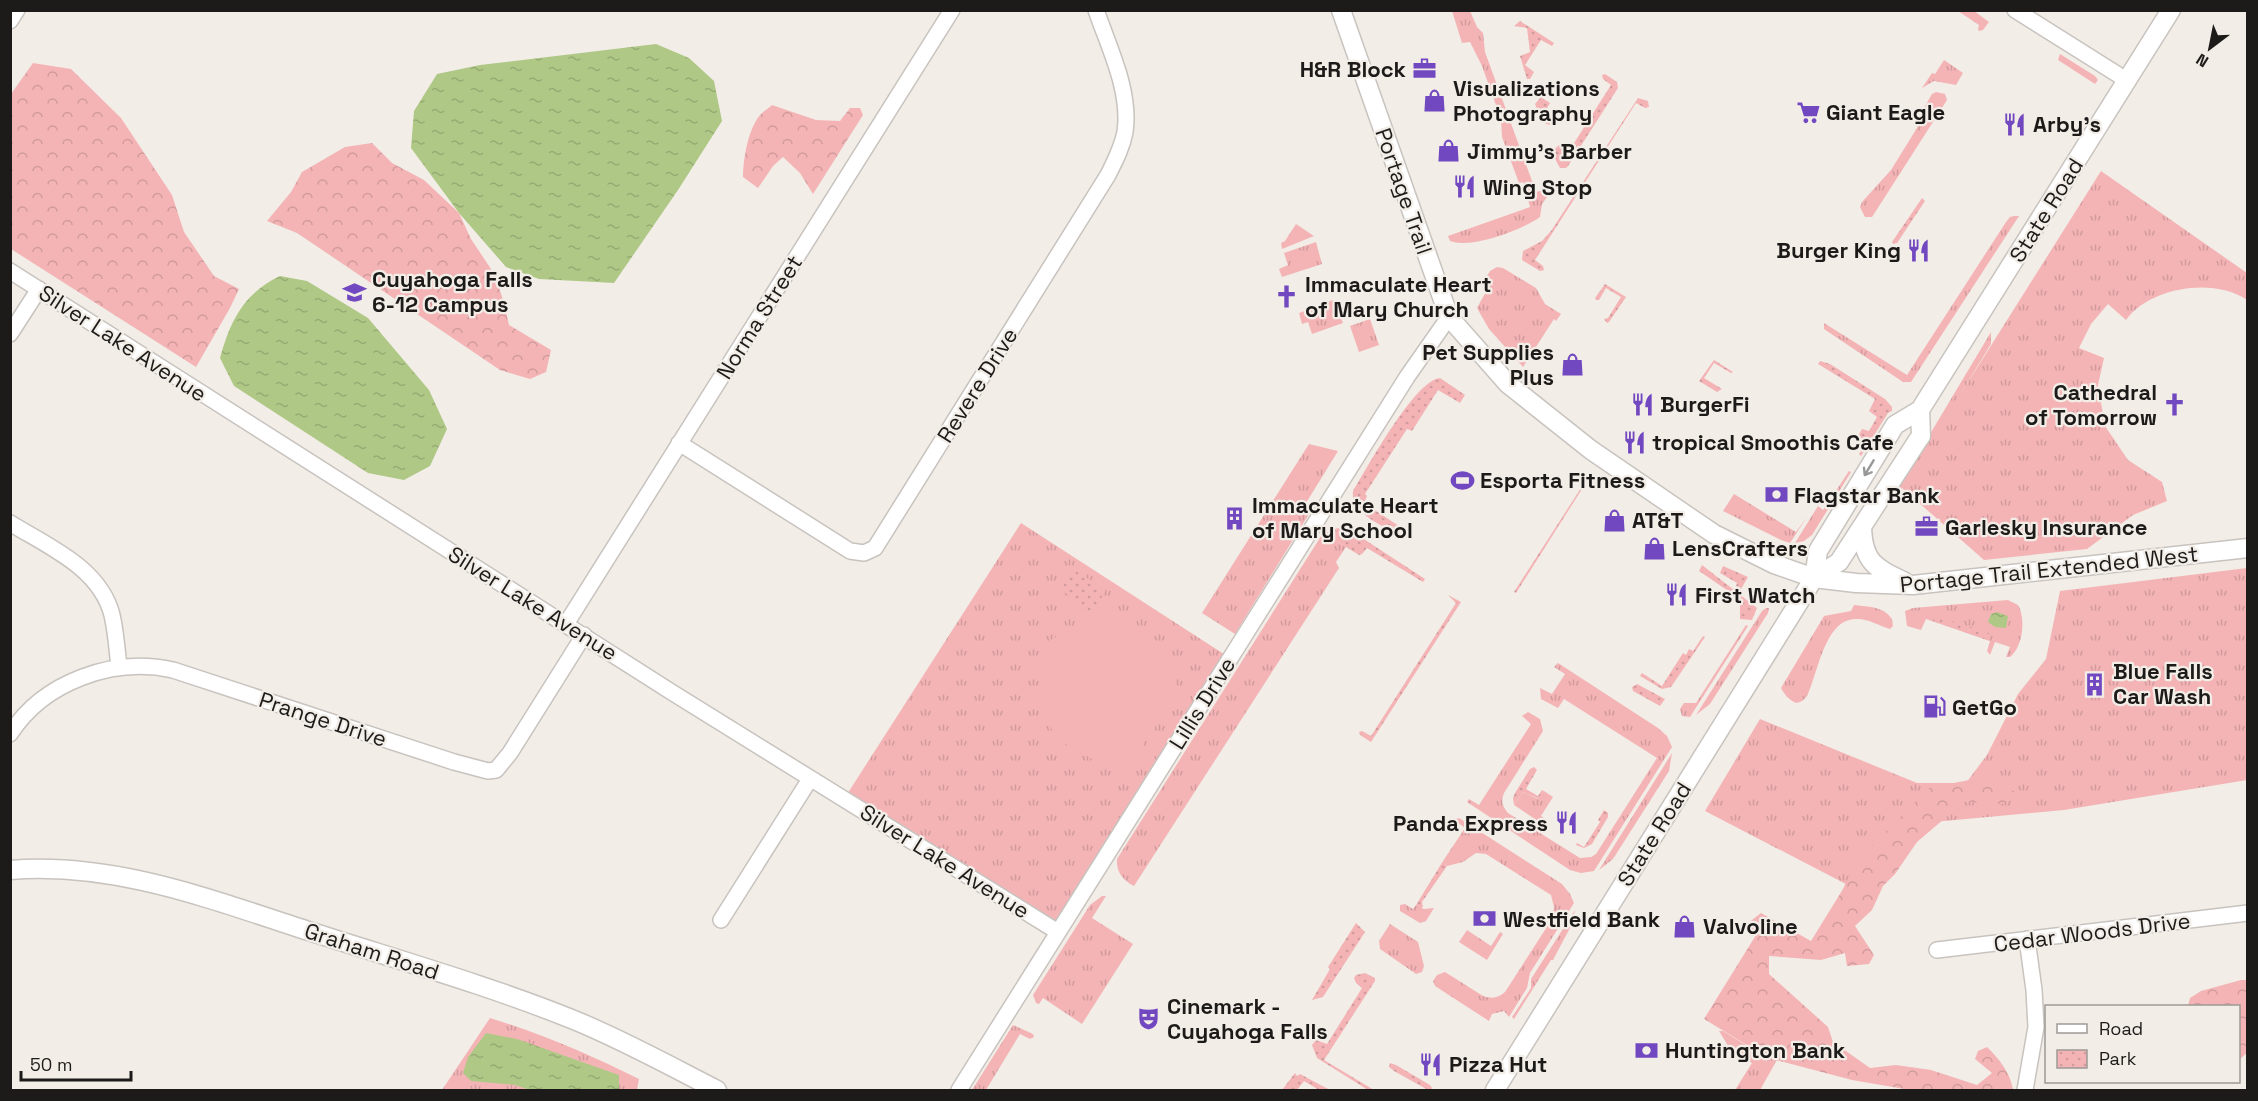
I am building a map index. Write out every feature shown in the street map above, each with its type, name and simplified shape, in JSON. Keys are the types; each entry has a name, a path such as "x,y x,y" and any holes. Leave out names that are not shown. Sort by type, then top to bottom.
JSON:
{"main road":[{"name":"Portage Trail","path":"1341,10 1449,317 1508,384 1591,450 1714,534 1774,564 1814,578"},
{"name":"State Road","path":"1495,1090 1814,578 1818,551 1895,425 1920,410 2171,10"},
{"name":"State Road","path":"1814,578 1839,562 1920,436 1920,410"},
{"path":"1862,526 1865,554 1881,570 1912,585"},
{"name":"Portage Trail Extended West","path":"1814,578 1856,583 1912,585 2247,548"},
{"name":"Graham Road","path":"10,870 33,868 98,873 146,881 192,894 440,973 572,1019 646,1053 717,1090"}],"street":[{"path":"10,21 17,10"},
{"name":"Norma Street","path":"566,624 952,10"},
{"name":"Revere Drive","path":"679,443 850,551 864,553 874,548 1105,181 1119,155 1125,132 1126,106 1096,10"},
{"path":"2015,10 2128,81"},
{"name":"Silver Lake Avenue","path":"10,272 810,778 1058,932"},
{"path":"10,334 39,289"},
{"name":"Lillis Drive","path":"959,1090 1407,377 1449,317"},
{"path":"10,523 78,565 102,591 112,617 119,667"},
{"name":"Prange Drive","path":"10,734 37,703 68,682 119,667 147,665 173,670 454,762 488,771 496,770 502,766 584,635"},
{"path":"721,920 810,778"},
{"name":"Cedar Woods Drive","path":"1936,950 2247,913"},
{"path":"2025,1090 2036,1027 2027,939"}],"green space":[{"path":"1452,11 1470,11 1477,27 1483,33 1485,52 1536,192 1547,189 1550,193 1542,204 1540,217 1532,222 1496,237 1459,243 1450,241 1448,236 1530,207 1523,182 1519,183 1502,137 1501,119 1482,66 1470,42 1462,43"},
{"path":"1958,11 1974,11 1989,22 1983,30 1979,31 1979,25"},
{"path":"1520,21 1554,43 1552,46 1541,40 1525,65 1534,72 1530,79 1527,79 1520,56 1530,52 1527,28 1514,26"},
{"path":"2060,54 2095,76 2098,80 2095,84 2058,60"},
{"path":"1944,60 1963,73 1956,85 1934,81 1922,88 1932,73 1935,74"},
{"path":"33,63 71,69 121,118 172,195 184,232 214,276 239,289 196,367 11,249 11,94"},
{"path":"1605,74 1617,82 1618,88 1568,166 1560,168 1553,155 1555,149 1559,145 1569,151 1611,85 1603,79 1602,75"},
{"path":"1936,92 1945,94 1947,100 1872,217 1865,217 1860,207 1862,202 1891,170 1917,128 1921,113 1932,94"},
{"path":"1541,97 1550,103 1544,113 1553,120 1549,125 1542,122 1535,104"},
{"path":"1638,98 1648,101 1649,107 1645,108 1636,103 1535,260 1543,266 1544,270 1540,271 1522,260 1523,251 1542,241 1551,231"},
{"path":"772,105 816,120 840,121 850,108 860,108 863,115 813,194 800,173 783,157 773,166 758,188 743,177 745,153 753,127 761,114"},
{"path":"372,143 392,163 424,180 459,213 471,239 495,275 509,325 551,350 546,372 530,379 500,370 297,233 267,221 291,192 302,172 345,147"},
{"path":"2101,171 2247,273 2247,300 2218,289 2183,289 2150,300 2126,320 2108,304 2091,324 2079,348 2104,358 2098,385 2105,426 2128,460 2162,482 2167,501 2133,515 2087,549 1984,560 1902,488 1893,502 1890,501 1991,332 1991,344 1958,398"},
{"path":"1922,198 1925,201 1897,243 1893,244 1892,242"},
{"path":"2014,216 2019,216 1911,382 1903,382 1824,329 1824,323 1907,375 2006,222"},
{"path":"1296,224 1314,236 1282,249 1281,243 1285,241"},
{"path":"1316,242 1322,264 1282,277 1279,269 1288,265 1284,253"},
{"path":"1497,267 1503,268 1536,288 1545,304 1561,314 1556,321 1554,319 1523,367 1489,329 1477,308 1488,288 1482,284 1490,271"},
{"path":"1605,284 1626,297 1607,323 1604,319 1608,318 1621,297 1606,288 1599,300 1596,300 1595,298"},
{"path":"1333,300 1343,323 1312,334 1308,322 1302,324 1299,313"},
{"path":"1370,319 1379,345 1359,352 1350,326"},
{"path":"1714,360 1733,372 1714,363 1704,378 1722,389 1717,392 1699,381"},
{"path":"1820,361 1830,364 1885,399 1892,407 1892,411 1888,413 1861,456 1859,454 1866,444 1857,438 1862,429 1869,431 1877,417 1869,411 1875,399 1818,364"},
{"path":"1440,378 1465,395 1460,403 1438,390 1412,431 1407,429 1365,494 1367,496 1364,503 1402,528 1398,535 1368,518 1353,499 1353,491 1405,409 1430,382"},
{"path":"1309,444 1338,451 1306,503 1312,509 1235,634 1202,613"},
{"path":"1849,471 1851,472 1812,535 1804,541 1795,543 1818,506 1823,510"},
{"path":"1581,488 1516,593 1514,592"},
{"path":"1734,494 1796,532 1807,517 1790,543 1723,511"},
{"path":"1021,523 1230,658 1058,932 844,799"},
{"path":"1338,528 1350,530 1425,579 1423,582 1367,548 1359,555 1323,533"},
{"path":"1323,533 1346,547 1336,562 1339,568 1134,886 1121,875 1117,859"},
{"path":"1702,565 1757,608 1752,620 1740,619 1740,605 1737,597 1699,571"},
{"path":"1723,566 1748,577 1741,589 1736,586 1737,583 1720,573"},
{"path":"1071,568 1106,590 1092,613 1074,604 1075,599 1059,589"},
{"path":"2247,568 2247,780 2064,810 1933,822 1865,894 1705,811 1760,719 1917,783 1966,783 1987,755 2018,694 2046,659 2060,591"},
{"path":"1448,595 1461,602 1371,742 1359,732 1362,731 1371,736 1456,603"},
{"path":"2008,600 2018,605 2022,617 2020,640 2010,657 2006,657 2010,647 1995,642 1990,655 1987,651 1990,641 1926,619 1921,630 1907,626 1905,611 1913,608"},
{"path":"1854,605 1875,608 1884,612 1892,619 1893,626 1890,629 1858,619 1847,621 1838,627 1824,648 1807,696 1801,702 1796,703 1787,697 1781,688 1824,616 1851,611"},
{"path":"1769,608 1768,613 1710,704 1696,715 1762,611"},
{"path":"1099,612 1118,622 1174,662 1178,695 1121,775 1058,740 1037,704 1042,645"},
{"path":"1942,618 1989,633 1990,641 1936,622"},
{"path":"1746,625 1748,626 1690,717 1682,716 1680,709 1684,703 1696,703"},
{"path":"1703,636 1705,637 1671,687 1662,689 1640,676 1642,673 1662,686 1683,653 1686,655 1689,649 1693,651"},
{"path":"1558,663 1658,728 1667,736 1672,747 1594,871 1581,873 1570,870 1467,802 1469,799 1479,805 1531,724 1522,716 1528,712 1540,719 1543,731 1504,793 1503,806 1508,813 1580,858 1596,854 1657,758 1564,699 1558,708 1541,699 1540,688 1552,694 1565,674 1554,667"},
{"path":"1637,684 1665,699 1660,706 1633,691 1632,687"},
{"path":"1672,753 1669,771 1613,859 1599,870"},
{"path":"1534,767 1537,770 1526,789 1538,796 1542,790 1544,791 1539,799 1523,792 1514,805 1515,793 1530,769"},
{"path":"1979,778 2025,795 2001,804 1964,802 1917,842 1895,874 1883,886 1872,910 1855,926 1874,955 1869,964 1847,966 1845,953 1821,960 1769,956 1769,974 1828,1027 1833,1042 1870,1068 1896,1065 1931,1070 1977,1085 1992,1073 1975,1059 1978,1051 1987,1047 2004,1067 2013,1090 1910,1090 1852,1080 1768,1058 1704,1019 1756,935 1743,927 1761,913 1811,941 1843,889 1856,862 1929,788"},
{"path":"1544,791 1553,797 1541,816 1544,818 1541,823 1514,805 1523,792 1538,799"},
{"path":"1604,810 1608,813 1608,817 1592,844 1584,848 1576,845 1577,843 1584,847 1600,822 1598,820"},
{"path":"1459,818 1562,884 1574,903 1530,973 1527,988 1509,1017 1504,1011 1492,1014 1489,1021 1435,986 1433,981 1437,975 1445,972 1483,996 1492,998 1500,996 1505,992 1552,919 1554,907 1551,895 1486,854 1476,853 1463,862 1447,866 1443,861 1465,828 1457,822 1456,819"},
{"path":"1443,861 1447,866 1422,902 1423,907 1420,908 1416,905"},
{"path":"1102,896 1106,896 1092,918 1133,944 1082,1024 1043,998 1039,1004 1036,1003 1033,995 1090,905"},
{"path":"1405,904 1413,909 1416,905 1424,909 1434,908 1426,921 1420,923 1400,911 1400,905"},
{"path":"1575,910 1571,926 1553,960 1514,1019 1512,1017 1531,988 1531,979"},
{"path":"1356,923 1365,932 1323,997 1312,1000 1330,969 1328,967"},
{"path":"1390,924 1418,942 1424,966 1422,972 1416,974 1380,949 1379,941"},
{"path":"1467,930 1491,946 1500,932 1503,934 1487,960 1459,942"},
{"path":"1365,973 1375,978 1375,981 1324,1060 1374,1090 1368,1090 1317,1058 1312,1045 1316,1040 1327,1044 1362,988 1354,978 1356,975"},
{"path":"2247,980 2248,1052 2240,1059 2240,1005 2188,1005 2190,998 2201,991"},
{"path":"490,1018 547,1038 621,1070 639,1079 637,1090 442,1090"},
{"path":"1013,1025 1033,1034 1034,1037 1030,1039 1020,1034 986,1090 972,1090"},
{"path":"1719,1031 1723,1031 1767,1058 1777,1060 1760,1090 1735,1090 1752,1063 1730,1049"},
{"path":"1390,1063 1430,1085 1431,1090 1394,1071 1389,1067"},
{"path":"1295,1073 1297,1076 1300,1074 1330,1090 1319,1090 1304,1081 1297,1090 1282,1090"}],"water":[{"path":"656,44 689,58 714,81 722,121 678,190 614,283 539,279 506,267 459,213 411,148 414,111 437,74 480,65"},
{"path":"280,276 307,281 368,318 429,390 447,429 430,466 404,480 368,473 234,386 220,358 234,320 257,291"},
{"path":"1997,612 2008,616 2006,628 1995,627 1988,622 1991,614"},
{"path":"486,1033 517,1039 619,1075 619,1090 530,1090 515,1085 471,1081 463,1073 468,1057"}],"place":[{"name":"H&R Block","path":"1424,69"},
{"name":"Visualizations Photography","path":"1435,101"},
{"name":"Giant Eagle","path":"1808,112"},
{"name":"Arby's","path":"2015,124"},
{"name":"Jimmy's Barber","path":"1449,151"},
{"name":"Wing Stop","path":"1465,187"},
{"name":"Burger King","path":"1919,250"},
{"name":"Cuyahoga Falls 6-12 Campus","path":"354,292"},
{"name":"Immaculate Heart of Mary Church","path":"1287,297"},
{"name":"Pet Supplies Plus","path":"1572,365"},
{"name":"BurgerFi","path":"1642,404"},
{"name":"Cathedral of Tomorrow","path":"2175,405"},
{"name":"tropical Smoothis Cafe","path":"1634,442"},
{"name":"Esporta Fitness","path":"1462,480"},
{"name":"Flagstar Bank","path":"1776,495"},
{"name":"Immaculate Heart of Mary School","path":"1234,518"},
{"name":"AT&T","path":"1614,520"},
{"name":"Garlesky Insurance","path":"1927,527"},
{"name":"LensCrafters","path":"1654,548"},
{"name":"First Watch","path":"1677,595"},
{"name":"Blue Falls Car Wash","path":"2095,684"},
{"name":"GetGo","path":"1934,707"},
{"name":"Panda Express","path":"1566,823"},
{"name":"Westfield Bank","path":"1485,919"},
{"name":"Valvoline","path":"1685,926"},
{"name":"Cinemark - Cuyahoga Falls","path":"1149,1019"},
{"name":"Huntington Bank","path":"1647,1050"},
{"name":"Pizza Hut","path":"1431,1064"}]}
